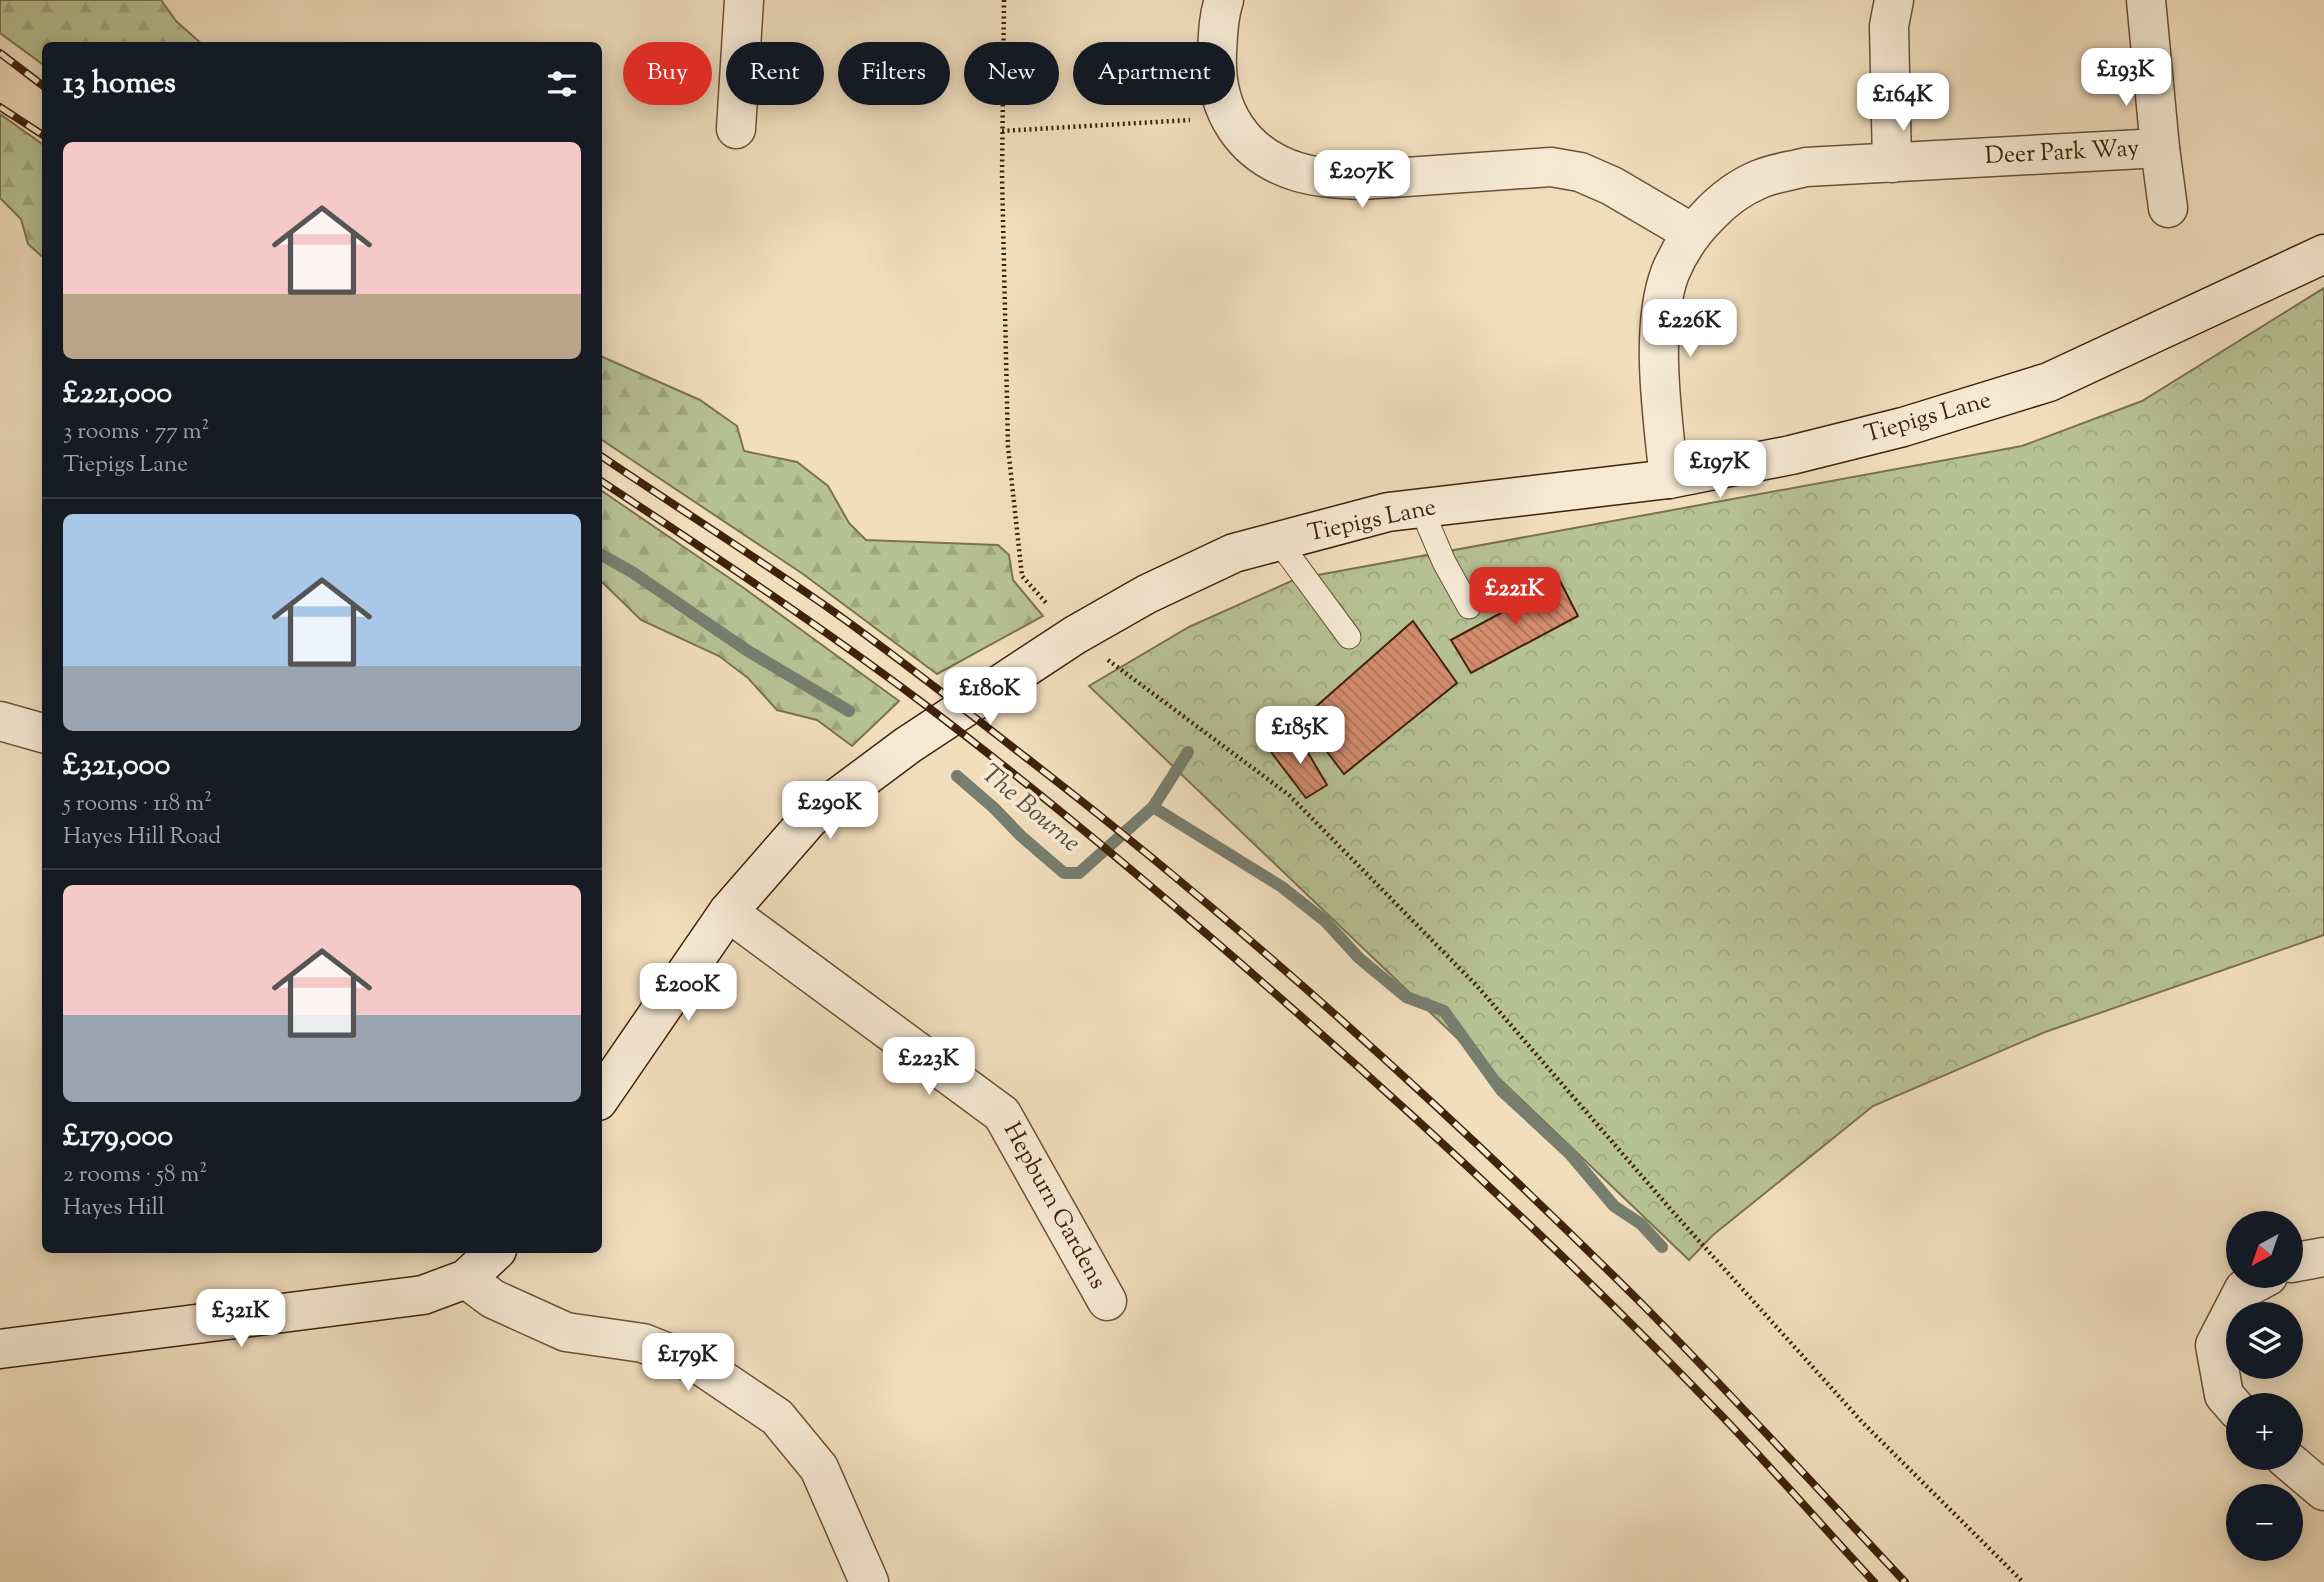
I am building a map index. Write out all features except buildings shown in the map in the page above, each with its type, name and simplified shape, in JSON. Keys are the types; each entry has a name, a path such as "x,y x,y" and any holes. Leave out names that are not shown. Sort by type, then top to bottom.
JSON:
{"street":[{"path":"736,129 744,0"},
{"path":"1224,0 1219,16 1216,75 1222,104 1237,132 1265,156 1296,171 1362,180 1551,167 1580,172 1612,186 1692,233"},
{"path":"1892,163 1889,26 1894,0"},
{"name":"Deer Park Way","path":"2146,0 2168,208"},
{"name":"Deer Park Way","path":"1670,479 1662,411 1662,312 1670,273 1692,233 1725,198 1760,178 1806,167 2160,148"},
{"name":"Tiepigs Lane","path":"602,1095 728,912 810,818 908,745 1075,635 1147,593 1234,553 1388,512 1670,479 1791,456 1903,427 2049,382 2324,254"},
{"path":"0,721 42,733"},
{"name":"Hepburn Gardens","path":"728,912 1002,1114 1107,1301"},
{"path":"0,1349 423,1295 466,1279 494,1253"},
{"path":"2303,1261 2324,1257"},
{"path":"466,1279 493,1300 566,1332 643,1343 702,1367 777,1417 819,1468 869,1582"},
{"path":"2226,1397 2214,1345 2246,1288"},
{"path":"2299,1470 2324,1491"}],"lane":[{"path":"1421,508 1444,562 1469,607"},
{"path":"1279,542 1349,637"}],"path":[{"path":"1004,0 1002,131 1008,447 1022,576 1075,635 1289,796 1477,986 1673,1212 1863,1423 2023,1582"},
{"path":"1002,131 1230,118"}],"green space":[{"path":"0,0 161,0 176,21 200,42 42,42 42,64 0,33"},
{"path":"0,114 42,144 42,256 28,244 21,219 0,198"},
{"path":"2324,288 2324,935 2045,1032 1873,1106 1713,1235 1689,1260 1089,686 1189,627 1296,579 2022,446 2142,401"},
{"path":"602,357 700,400 737,426 744,451 797,462 828,486 849,523 866,540 998,545 1009,555 1013,580 1043,616 937,674 803,574 602,440"},
{"path":"602,491 741,586 899,701 852,746 817,720 777,710 748,678 719,656 641,620 602,582"}],"waterway":[{"name":"The Bourne","path":"602,555 632,572 748,651 849,711"},
{"name":"The Bourne","path":"957,776 1064,873 1079,873 1153,807 1188,752"},
{"path":"1153,807 1282,887 1325,921 1359,958 1406,997 1444,1011 1501,1090 1570,1154 1614,1206 1641,1224 1662,1247"}],"railway":[{"path":"0,53 42,85"},
{"path":"0,107 42,134"},
{"path":"602,457 801,589 879,645 1105,820 1264,952 1494,1160 1642,1304 1905,1582"},
{"path":"602,482 801,615 920,701 1061,811 1197,926 1343,1053 1561,1255 1719,1413 1874,1582"}]}
